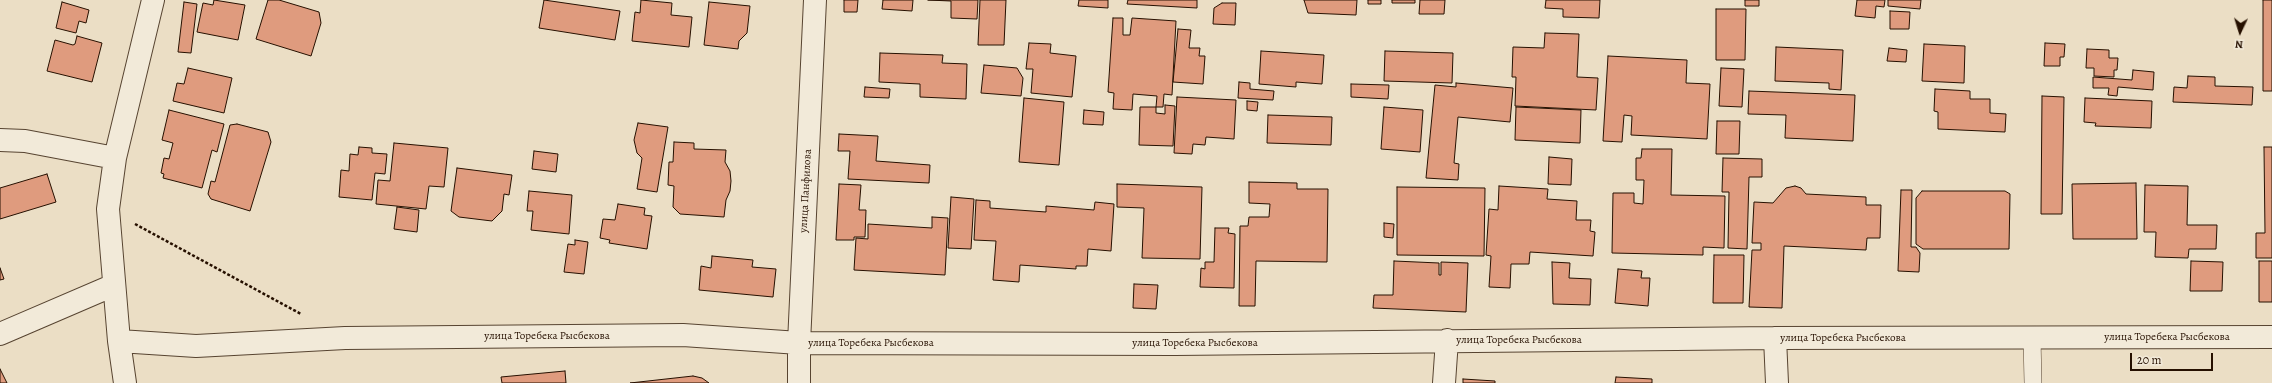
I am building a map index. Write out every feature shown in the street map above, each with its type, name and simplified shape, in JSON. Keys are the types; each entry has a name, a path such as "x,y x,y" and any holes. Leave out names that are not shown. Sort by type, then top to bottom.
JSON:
{"street":[{"path":"125,383 119,341 108,209 115,158 153,0"},
{"name":"улица Панфилова","path":"799,383 798,343 815,0"},
{"path":"1,140 25,141 115,158"},
{"path":"0,334 114,285"},
{"name":"улица Торебека Рысбекова","path":"119,341 196,346 345,338 683,335 798,343 1175,344 1447,340 2272,337"},
{"path":"1775,338 1777,383"},
{"path":"1444,383 1447,340"}],"lane":[{"path":"2032,337 2033,383"}],"path":[{"path":"108,209 304,315"}],"building":[{"path":"214,0 245,5 238,40 197,32 203,3 213,5"},
{"path":"268,0 279,0 319,12 321,23 311,56 256,39"},
{"path":"544,0 620,11 615,40 539,28"},
{"path":"641,0 672,3 671,15 692,17 689,47 632,41 635,12 640,13"},
{"path":"844,0 858,0 857,12 844,12"},
{"path":"883,0 913,0 912,11 882,9"},
{"path":"928,0 978,0 977,19 951,18 951,1"},
{"path":"980,0 1006,0 1004,45 978,45"},
{"path":"1079,0 1108,0 1108,8 1078,6"},
{"path":"1128,0 1197,0 1197,8 1127,4"},
{"path":"1304,0 1357,0 1356,15 1308,13"},
{"path":"1368,0 1381,0 1381,4 1368,4"},
{"path":"1392,0 1415,0 1415,3 1392,3"},
{"path":"1420,0 1445,0 1444,14 1419,14"},
{"path":"1546,0 1600,0 1599,18 1563,17 1563,9 1545,8"},
{"path":"1745,0 1759,0 1759,6 1745,6"},
{"path":"1857,0 1885,0 1884,7 1876,6 1875,18 1855,16"},
{"path":"1888,0 1921,0 1920,9 1888,6"},
{"path":"2263,0 2272,0 2272,91 2263,91"},
{"path":"62,2 89,10 86,23 79,21 76,33 56,28"},
{"path":"184,2 197,4 191,53 178,52"},
{"path":"709,2 750,6 747,33 739,41 738,49 704,45"},
{"path":"1222,3 1236,3 1235,25 1213,24 1214,8"},
{"path":"1716,9 1746,9 1745,60 1716,60"},
{"path":"1890,11 1910,12 1909,29 1890,29"},
{"path":"1113,18 1123,18 1123,35 1130,35 1132,18 1176,21 1172,95 1164,94 1163,107 1156,107 1157,96 1133,94 1132,110 1113,109 1114,93 1108,92"},
{"path":"1178,29 1191,30 1189,48 1200,48 1199,56 1205,56 1203,84 1173,82"},
{"path":"1545,33 1579,34 1577,77 1598,78 1596,110 1515,106 1516,77 1512,77 1513,47 1544,48"},
{"path":"77,36 102,43 92,82 47,71 55,40 73,45 75,44"},
{"path":"1029,43 1051,44 1050,53 1076,56 1072,97 1031,93 1033,69 1026,69"},
{"path":"2045,43 2065,44 2064,57 2060,57 2060,66 2044,66"},
{"path":"1924,44 1965,46 1964,83 1922,81"},
{"path":"1776,47 1843,50 1841,90 1829,89 1829,83 1775,81"},
{"path":"1889,48 1907,50 1906,62 1887,61"},
{"path":"2087,49 2109,50 2109,58 2118,58 2117,70 2114,70 2114,77 2094,76 2094,68 2086,68"},
{"path":"1261,51 1324,55 1322,84 1296,82 1296,87 1259,84"},
{"path":"1385,51 1453,53 1452,83 1384,81"},
{"path":"880,53 943,55 942,63 967,64 966,99 920,97 920,84 879,82"},
{"path":"1608,56 1687,60 1686,83 1710,84 1707,139 1631,135 1632,116 1624,115 1622,142 1603,141"},
{"path":"984,65 1017,68 1023,78 1021,96 981,93"},
{"path":"188,68 232,78 224,113 173,101 177,83 184,84"},
{"path":"1721,68 1744,69 1742,107 1719,106"},
{"path":"2133,70 2154,72 2153,90 2118,87 2117,96 2108,95 2109,88 2093,88 2093,77 2132,80"},
{"path":"2188,76 2215,77 2215,86 2253,87 2252,105 2173,102 2174,87 2187,88"},
{"path":"1239,82 1250,83 1250,89 1274,91 1273,100 1238,98"},
{"path":"1456,83 1513,88 1510,122 1458,117 1454,163 1459,164 1458,180 1426,178 1435,85 1456,87"},
{"path":"1351,84 1389,85 1388,99 1351,97"},
{"path":"865,87 890,89 889,98 864,97"},
{"path":"1935,89 1970,91 1970,99 1990,99 1990,113 2006,114 2005,132 1938,129 1938,112 1934,111"},
{"path":"1749,91 1855,95 1853,141 1785,138 1786,115 1748,114"},
{"path":"2042,96 2064,97 2062,214 2041,214"},
{"path":"1177,97 1236,100 1234,139 1206,137 1205,145 1193,144 1192,154 1174,153"},
{"path":"1024,98 1064,102 1059,165 1019,162"},
{"path":"2085,98 2152,101 2151,128 2095,126 2096,123 2084,122"},
{"path":"1247,101 1258,102 1257,111 1247,110"},
{"path":"1165,105 1175,106 1173,146 1139,145 1140,107 1156,107 1156,113 1165,114"},
{"path":"1384,107 1423,110 1420,152 1381,149"},
{"path":"1516,107 1581,110 1580,143 1515,140"},
{"path":"169,110 224,124 217,152 212,150 202,188 163,178 164,174 161,173 164,158 169,159 173,143 162,140"},
{"path":"1084,110 1104,112 1103,125 1083,124"},
{"path":"1268,115 1332,117 1331,145 1267,143"},
{"path":"1717,121 1740,121 1739,154 1716,154"},
{"path":"638,123 668,127 657,192 637,189 642,158 637,153 634,140"},
{"path":"237,124 268,132 271,142 250,211 211,199 208,194 211,181 215,182 230,125"},
{"path":"839,134 878,136 876,161 930,165 929,183 848,179 850,151 838,151"},
{"path":"674,142 694,143 694,149 726,150 725,162 730,171 731,181 730,191 726,200 724,217 680,214 673,207 674,186 668,185 669,162 673,162"},
{"path":"394,143 448,148 444,187 429,186 426,209 376,204 378,180 390,181"},
{"path":"359,147 372,148 372,153 387,154 385,174 375,173 372,200 339,197 341,170 349,171 350,154 358,155"},
{"path":"2264,147 2272,147 2272,258 2256,258 2256,233 2265,233"},
{"path":"1642,149 1672,149 1671,195 1725,196 1724,248 1703,247 1703,255 1612,253 1613,193 1634,193 1634,203 1643,204 1644,180 1636,180 1636,158 1641,158"},
{"path":"534,151 558,154 556,172 532,169"},
{"path":"1549,157 1572,159 1571,185 1548,184"},
{"path":"1723,158 1762,159 1762,177 1749,177 1747,249 1728,248 1729,192 1722,192"},
{"path":"457,168 512,175 509,195 504,194 502,211 492,221 459,217 451,211"},
{"path":"47,174 56,202 0,219 0,188"},
{"path":"1249,182 1297,183 1297,189 1328,189 1327,262 1256,261 1255,306 1239,306 1240,226 1248,226 1249,217 1269,217 1270,204 1249,203"},
{"path":"2136,183 2137,239 2073,239 2072,184"},
{"path":"839,184 861,185 859,210 866,210 865,237 854,237 854,240 836,240"},
{"path":"1117,184 1202,187 1200,259 1142,258 1144,208 1117,207"},
{"path":"2145,185 2188,186 2187,225 2217,225 2216,249 2189,249 2188,258 2155,257 2156,232 2144,232"},
{"path":"1499,186 1548,189 1547,199 1577,201 1576,220 1591,220 1590,231 1595,232 1593,256 1530,252 1529,264 1511,264 1510,288 1489,287 1491,256 1486,255 1489,209 1498,210"},
{"path":"1795,186 1801,188 1806,194 1866,197 1866,205 1881,205 1880,238 1867,238 1866,250 1784,246 1782,308 1749,307 1752,250 1761,250 1761,243 1752,243 1754,202 1773,203 1786,188"},
{"path":"1397,187 1485,188 1484,256 1397,255"},
{"path":"1901,190 1912,190 1911,247 1916,247 1920,253 1919,272 1898,271"},
{"path":"529,191 572,195 569,234 531,230 533,211 527,211"},
{"path":"1922,191 2005,191 2010,194 2009,249 1923,249 1916,244 1916,198"},
{"path":"951,197 974,199 971,249 948,248"},
{"path":"976,200 990,201 990,208 1046,212 1046,206 1094,210 1095,202 1114,204 1111,251 1088,249 1087,266 1076,266 1076,269 1020,265 1019,282 993,280 996,241 974,240"},
{"path":"618,204 645,208 644,215 652,216 647,249 609,243 610,240 600,238 603,219 615,220"},
{"path":"397,207 419,210 417,232 394,229"},
{"path":"932,217 948,218 945,275 854,270 856,238 868,239 868,224 932,228"},
{"path":"1384,223 1394,224 1393,238 1384,237"},
{"path":"1215,228 1229,228 1228,233 1235,234 1234,288 1200,287 1201,268 1205,269 1205,262 1214,262"},
{"path":"575,240 588,242 584,274 564,272 568,244 575,245"},
{"path":"1714,255 1744,255 1743,303 1713,303"},
{"path":"712,256 753,260 752,267 776,269 773,297 699,290 701,266 711,268"},
{"path":"1394,261 1439,263 1439,275 1441,275 1441,262 1468,263 1466,312 1373,308 1374,295 1393,295"},
{"path":"2191,261 2223,262 2222,291 2190,291"},
{"path":"2259,261 2272,261 2272,302 2259,302"},
{"path":"1552,262 1570,263 1569,278 1591,279 1590,305 1553,304"},
{"path":"0,268 4,279 0,280"},
{"path":"1618,269 1642,271 1641,278 1650,278 1648,306 1615,303"},
{"path":"1134,284 1158,285 1156,309 1133,308"},
{"path":"0,369 7,383 0,383"},
{"path":"565,371 566,383 502,383 501,377"},
{"path":"693,376 702,378 709,383 630,383"},
{"path":"1616,377 1652,379 1652,383 1615,383"},
{"path":"1463,379 1495,381 1495,383 1463,383"}]}
